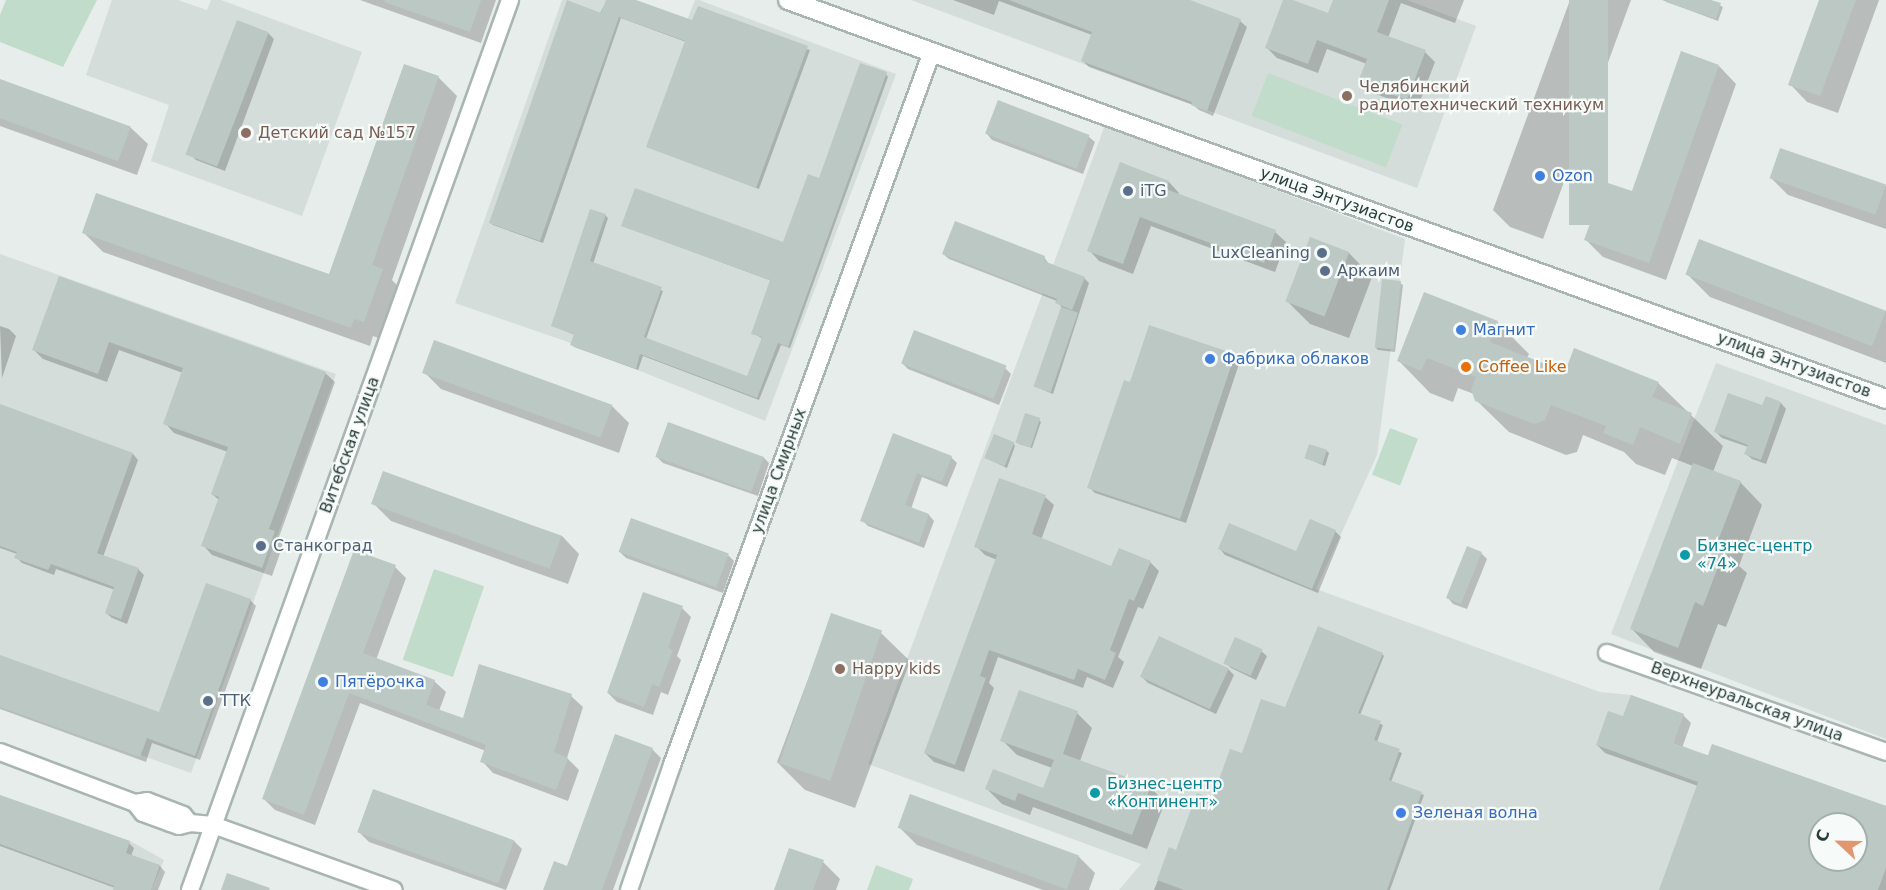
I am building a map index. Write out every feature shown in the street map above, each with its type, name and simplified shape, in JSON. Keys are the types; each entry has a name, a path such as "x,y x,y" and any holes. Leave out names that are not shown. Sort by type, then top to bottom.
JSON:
{"main road":[{"name":"улица Энтузиастов","path":"788,0 931,54 1886,399"}],"street":[{"name":"Витебская улица","path":"190,890 510,0"},
{"name":"улица Смирных","path":"630,890 672,765 931,54"},
{"name":"Верхнеуральская улица","path":"1607,653 1886,752"},
{"path":"0,752 135,803 143,813 179,826 190,823 213,825 394,890"}],"shaded area":[{"name":"Детский сад №157","path":"112,0 178,0 207,10 211,0 221,0 362,52 302,216 151,161 169,105 86,75"},
{"path":"562,0 610,0 684,28 695,0 699,0 896,74 765,421 565,341 455,303"},
{"path":"911,0 1407,0 1476,26 1417,188"},
{"path":"1105,125 1405,239 1377,455 1316,589 1600,692 1631,695 1684,714 1674,743 1708,755 1712,744 1886,806 1886,890 1119,890 1141,864 868,764"},
{"path":"0,254 336,374 191,773 0,705"},
{"path":"1716,363 1886,425 1886,739 1611,634"},
{"path":"0,795 130,841 164,860 151,890 0,890"}],"green space":[{"path":"6,0 97,0 63,67 0,42 0,15"},
{"path":"1268,73 1402,125 1386,168 1252,116"},
{"path":"1390,428 1418,439 1400,485 1372,475"},
{"path":"434,569 484,586 453,677 403,660"},
{"path":"876,865 913,879 909,890 867,890"}],"building":[{"path":"385,0 481,0 470,32 384,2"},
{"path":"567,0 601,13 606,0 636,0 692,20 698,6 808,46 756,188 646,147 685,41 619,17 540,241 489,223"},
{"path":"1009,0 1190,0 1241,19 1207,111 1191,105 1192,102 1081,61 1092,32"},
{"path":"1283,0 1293,0 1328,13 1333,0 1389,0 1377,32 1426,50 1407,100 1358,82 1367,59 1317,40 1308,64 1265,48"},
{"path":"1569,0 1608,0 1608,225 1569,225"},
{"path":"1667,0 1711,0 1721,3 1716,19 1666,2"},
{"path":"1819,0 1856,0 1820,96 1788,85"},
{"path":"237,20 269,32 217,167 185,154"},
{"path":"1681,51 1719,65 1649,263 1584,240 1605,182 1632,191"},
{"path":"860,63 887,72 788,347 778,343 757,398 640,354 636,369 570,345 574,334 551,326 590,209 606,214 590,261 662,287 644,337 747,376 762,337 751,334 770,280 621,226 635,188 783,242 808,174 819,178"},
{"path":"404,64 439,76 372,265 383,269 364,322 354,319 351,328 82,233 96,193 329,274"},
{"path":"0,79 131,127 118,161 0,118"},
{"path":"998,100 1089,135 1077,169 985,134"},
{"path":"1780,148 1886,184 1875,215 1770,178"},
{"path":"1120,162 1169,181 1166,189 1276,230 1264,263 1140,217 1123,264 1087,251"},
{"path":"955,221 1045,256 1044,261 1085,277 1072,310 1055,303 1057,299 942,254"},
{"path":"1310,237 1349,252 1324,316 1285,301"},
{"path":"1699,239 1886,311 1872,346 1685,274"},
{"path":"59,276 326,372 269,529 275,531 262,568 201,546 219,497 211,494 228,447 163,424 183,368 109,342 98,374 32,350"},
{"path":"1382,279 1401,281 1394,350 1375,348"},
{"path":"1424,292 1498,321 1490,342 1565,372 1574,348 1659,382 1652,397 1692,413 1680,444 1640,427 1633,445 1603,433 1606,426 1551,405 1545,420 1534,424 1475,401 1471,389 1476,377 1427,358 1421,371 1397,361"},
{"path":"1061,307 1078,313 1051,392 1034,386"},
{"path":"1149,325 1235,354 1180,519 1087,488 1124,380 1130,382"},
{"path":"914,330 1006,365 994,399 901,364"},
{"path":"434,340 613,405 601,438 422,373"},
{"path":"1728,393 1762,405 1766,396 1781,402 1761,460 1744,454 1748,445 1714,432"},
{"path":"0,404 133,453 97,553 139,568 121,619 105,613 114,587 51,564 48,570 14,558 17,552 0,546"},
{"path":"1025,413 1040,418 1031,447 1015,442"},
{"path":"668,422 764,457 751,492 655,457"},
{"path":"893,433 952,456 942,482 917,473 905,505 929,514 919,543 860,521"},
{"path":"994,434 1014,442 1005,466 984,458"},
{"path":"1309,444 1327,450 1322,464 1304,458"},
{"name":"Бизнес-центр «74»","path":"1693,463 1741,481 1716,546 1725,549 1703,606 1695,602 1678,648 1630,629"},
{"path":"383,471 562,536 550,569 371,504"},
{"path":"999,478 1046,495 1032,534 1111,566 1119,548 1151,561 1134,601 1129,599 1110,650 1116,653 1105,680 1078,669 1074,680 989,650 980,676 986,678 955,765 924,753 997,555 974,547"},
{"path":"631,518 729,554 716,587 619,552"},
{"path":"1310,519 1336,530 1312,589 1218,549 1229,523 1296,551"},
{"path":"1467,546 1482,552 1461,604 1446,598"},
{"path":"354,550 396,565 363,653 435,680 426,705 463,718 479,664 572,694 554,752 568,758 556,790 480,762 486,745 349,693 304,815 262,799"},
{"path":"206,583 251,599 195,756 147,738 140,757 0,707 0,655 159,712"},
{"path":"643,592 683,606 668,648 673,650 659,687 652,684 644,707 607,693"},
{"path":"831,613 882,631 830,781 779,763"},
{"path":"1318,626 1383,653 1358,713 1381,721 1374,740 1400,749 1389,780 1422,792 1387,890 1184,890 1157,880 1169,847 1176,850 1197,793 1212,799 1230,749 1242,753 1261,699 1285,707"},
{"path":"1159,636 1229,669 1210,709 1140,677"},
{"path":"1235,637 1262,649 1251,676 1223,663"},
{"path":"1019,690 1078,711 1063,754 1151,786 1132,835 1018,793 1015,801 985,789 993,769 1043,788 1054,760 1000,741"},
{"path":"1631,695 1684,714 1674,743 1708,756 1712,744 1886,806 1886,868 1878,890 1659,890 1698,782 1596,745 1608,711 1623,716"},
{"path":"615,734 653,748 602,890 543,890 554,861 567,866"},
{"path":"373,789 514,840 498,884 357,832"},
{"path":"910,794 1079,856 1067,889 898,828"},
{"path":"0,795 130,841 126,853 160,865 151,890 113,890 114,886 0,844"},
{"path":"789,848 824,860 813,890 774,890"},
{"path":"227,873 270,888 269,890 221,890"}],"place":[{"name":"Челябинский радиотехнический техникум","path":"1347,96"},
{"name":"Детский сад №157","path":"246,133"},
{"name":"Ozon","path":"1540,176"},
{"name":"iTG","path":"1128,191"},
{"name":"LuxCleaning","path":"1322,253"},
{"name":"Аркаим","path":"1325,271"},
{"name":"Магнит","path":"1461,330"},
{"name":"Фабрика облаков","path":"1210,359"},
{"name":"Coffee Like","path":"1466,367"},
{"name":"Станкоград","path":"261,546"},
{"name":"Бизнес-центр «74»","path":"1685,555"},
{"name":"Happy kids","path":"840,669"},
{"name":"Пятёрочка","path":"323,682"},
{"name":"ТТК","path":"208,701"},
{"name":"Бизнес-центр «Континент»","path":"1095,793"},
{"name":"Зеленая волна","path":"1401,813"}]}
